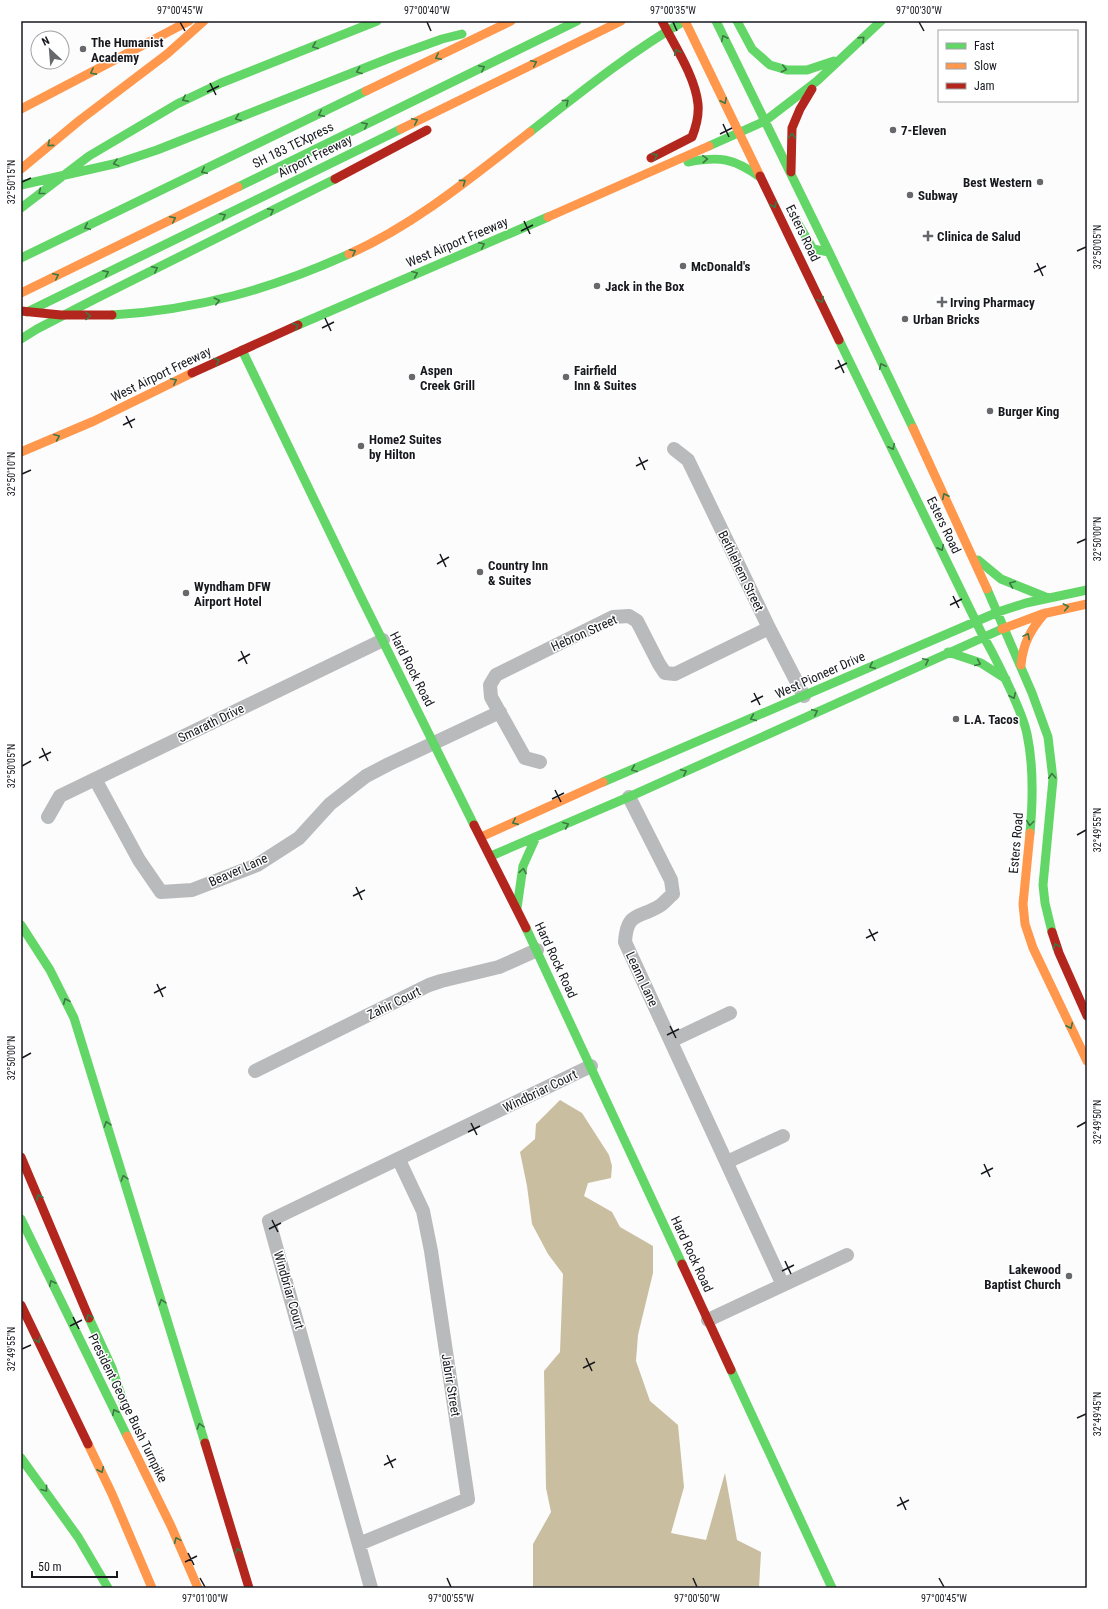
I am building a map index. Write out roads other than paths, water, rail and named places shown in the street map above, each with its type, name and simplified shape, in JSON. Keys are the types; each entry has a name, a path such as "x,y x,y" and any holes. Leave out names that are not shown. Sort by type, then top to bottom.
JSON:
{"main road":[{"path":"21,110 190,21"},
{"path":"21,169 80,120 167,54 204,21"},
{"path":"21,208 63,175 112,141 177,104 221,83 377,21"},
{"path":"21,184 118,163 157,150 442,39 510,21"},
{"path":"21,258 140,202 510,21"},
{"name":"SH 183 TEXpress","path":"21,293 577,21"},
{"name":"Airport Freeway","path":"21,315 621,21"},
{"path":"640,164 692,137 696,125 698,104 692,83 662,21"},
{"path":"21,311 67,316 99,316 171,310 245,295 283,283 318,268 399,228 512,145 610,68 684,21"},
{"name":"Esters Road","path":"684,21 765,187 810,262 843,345 878,411 976,622 994,654 1018,707 1027,733 1031,761 1033,800 1022,904 1025,924 1033,948 1087,1016"},
{"name":"Esters Road","path":"716,21 829,252 893,401 974,556 1021,666 1048,737 1053,779 1043,885 1049,924 1059,953 1063,987 1087,1061"},
{"path":"737,21 752,49 770,65 787,70 807,70 843,58"},
{"name":"West Airport Freeway","path":"21,452 94,421 193,372 242,350 765,121 817,81 881,21"},
{"path":"444,118 498,80"},
{"path":"791,175 792,128 800,109 817,81"},
{"path":"21,339 90,301 382,156 432,127"},
{"path":"667,165 718,159 737,162 761,177"},
{"path":"765,187 774,187 778,190"},
{"path":"788,207 813,249 829,252"},
{"path":"446,260 470,241"},
{"path":"810,262 829,252"},
{"path":"843,345 863,367"},
{"name":"Hard Rock Road","path":"242,350 383,640 517,908 832,1588"},
{"path":"974,556 1001,579 1048,598"},
{"name":"West Pioneer Drive","path":"481,837 717,733 806,701 848,677 998,612 1048,598 1087,590"},
{"path":"491,856 536,837 630,792 787,725 983,636 1046,612 1069,606 1087,604"},
{"path":"1021,666 1021,653 1025,638 1033,626 1046,612"},
{"path":"948,652 981,663 1006,679"},
{"path":"819,700 837,689 848,677"},
{"path":"787,725 789,718 806,701"},
{"path":"691,754 705,748 717,733"},
{"path":"517,908 523,866 536,837"},
{"path":"21,925 46,962 74,1018 249,1588"},
{"path":"21,1157 80,1298 118,1383 145,1472"},
{"name":"President George Bush Turnpike","path":"21,1219 145,1472 198,1588"},
{"path":"21,1305 112,1494 152,1588"},
{"path":"21,1458 59,1507 82,1541 108,1588"}],"street":[{"name":"Bethlehem Street","path":"674,449 688,460 806,701"},
{"name":"Hebron Street","path":"540,762 525,758 500,712 490,691 490,685 496,675 613,617 628,616 637,621 665,673 674,674 769,628"},
{"name":"Smarath Drive","path":"48,817 60,796 383,640"},
{"path":"435,743 500,712"},
{"name":"Beaver Lane","path":"95,779 139,860 160,892 192,890 257,865 299,838 330,804 366,776 435,743"},
{"name":"Leann Lane","path":"630,792 671,880 673,894 662,905 633,918 626,928 625,942 695,1091 783,1285"},
{"name":"Zahir Court","path":"255,1071 429,985 499,968 537,950"},
{"path":"671,1041 730,1013"},
{"name":"Windbriar Court","path":"371,1588 270,1222 591,1066"},
{"path":"727,1162 782,1136"},
{"name":"Jabrir Street","path":"359,1544 468,1498 431,1252 423,1211 399,1160"},
{"path":"708,1320 847,1255"}],"place":[{"name":"The Humanist Academy","path":"83,49"},
{"name":"7-Eleven","path":"893,130"},
{"name":"Best Western","path":"1040,182"},
{"name":"Subway","path":"910,195"},
{"name":"Clinica de Salud","path":"928,236"},
{"name":"McDonald's","path":"683,266"},
{"name":"Jack in the Box","path":"597,286"},
{"name":"Irving Pharmacy","path":"942,302"},
{"name":"Urban Bricks","path":"905,319"},
{"name":"Aspen Creek Grill","path":"412,377"},
{"name":"Fairfield Inn & Suites","path":"566,377"},
{"name":"Burger King","path":"990,411"},
{"name":"Home2 Suites by Hilton","path":"361,446"},
{"name":"Country Inn & Suites","path":"480,572"},
{"name":"Wyndham DFW Airport Hotel","path":"186,593"},
{"name":"L.A. Tacos","path":"956,719"},
{"name":"Lakewood Baptist Church","path":"1069,1276"}]}
